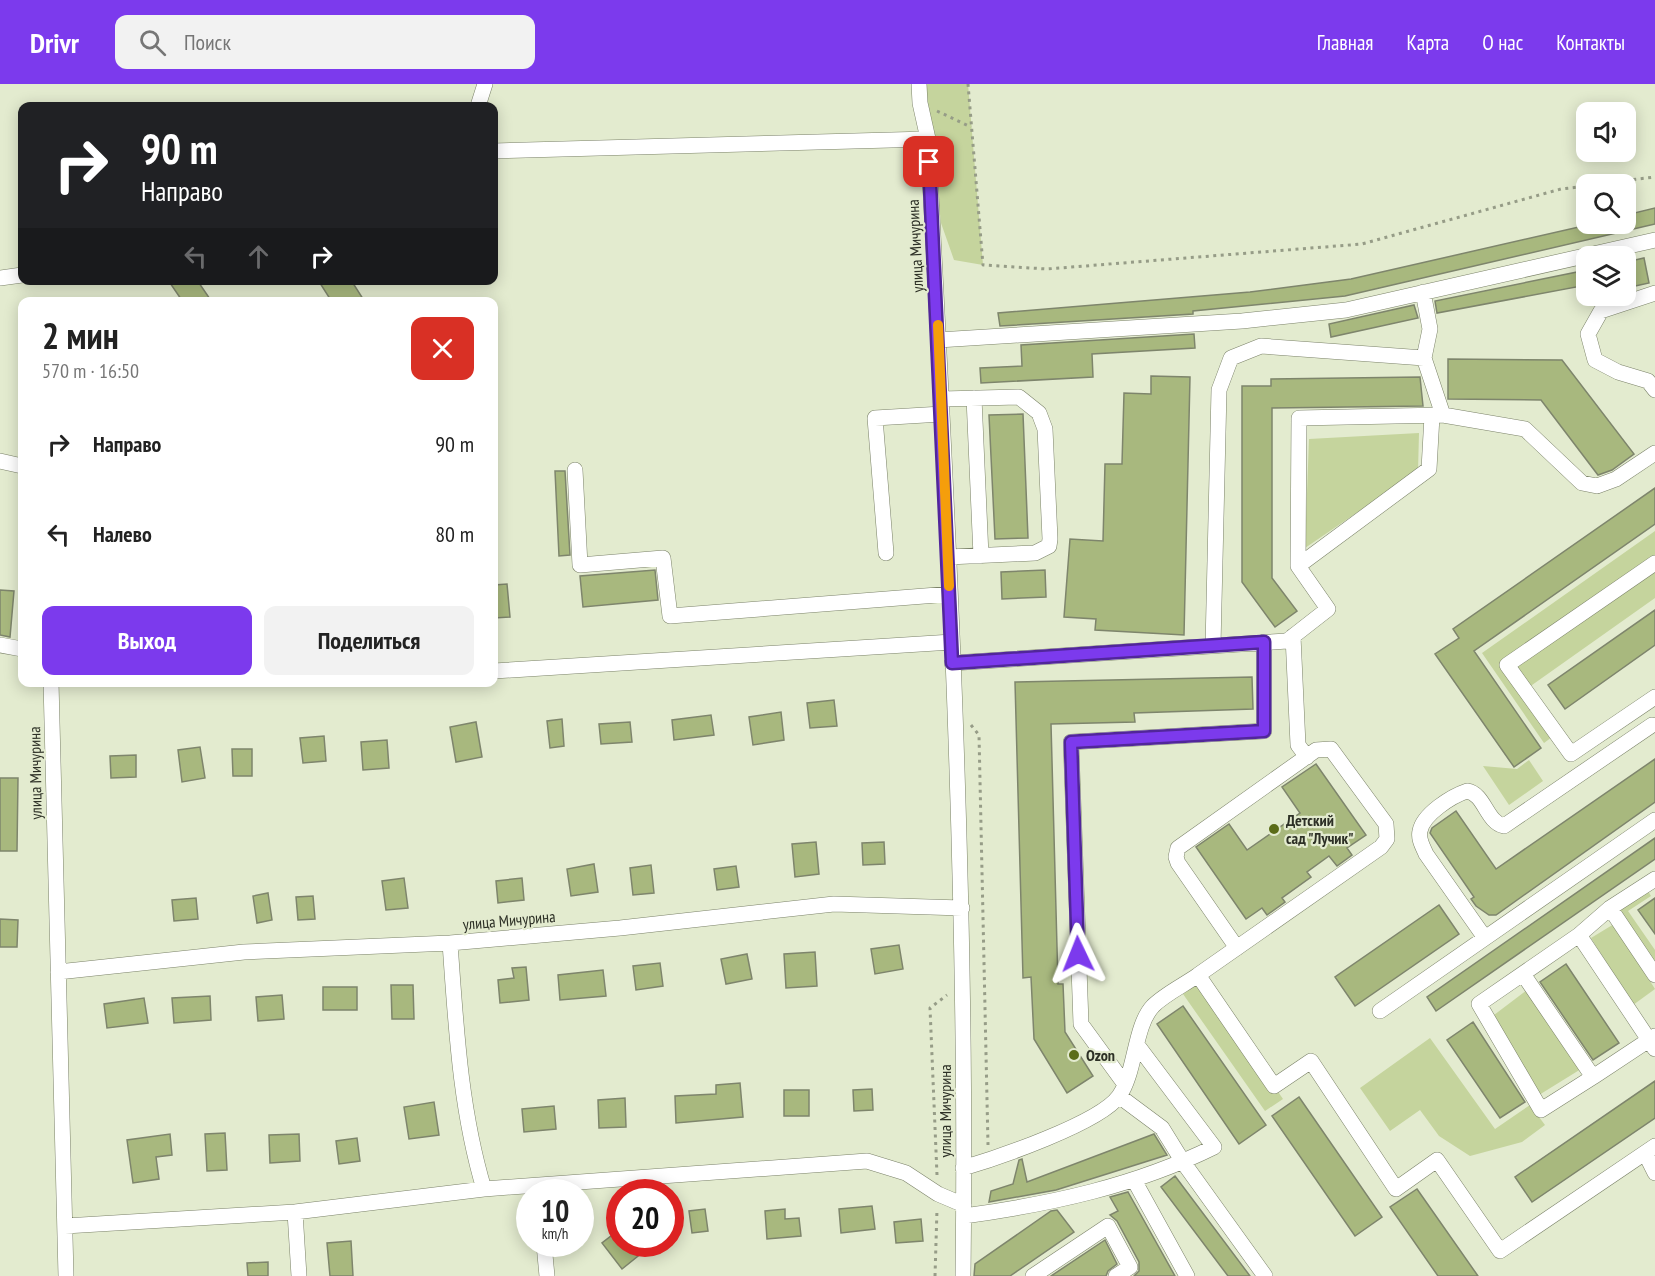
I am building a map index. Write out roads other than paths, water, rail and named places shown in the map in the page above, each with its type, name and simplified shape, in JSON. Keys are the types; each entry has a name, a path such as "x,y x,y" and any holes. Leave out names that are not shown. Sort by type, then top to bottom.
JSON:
{"street":[{"path":"479,102 484,84"},
{"name":"улица Мичурина","path":"919,84 920,103 928,139 942,407 962,909 963,1276"},
{"path":"498,151 928,139"},
{"path":"938,340 1242,321 1346,310 1655,240"},
{"path":"0,278 18,276"},
{"path":"1298,566 1429,469 1437,416 1424,358 1430,329 1423,292"},
{"path":"1655,293 1601,311 1588,334 1595,360 1618,372 1648,381 1655,390"},
{"path":"1213,646 1219,390 1231,358 1261,346 1424,358"},
{"path":"886,553 875,418 942,407 974,398 1012,396 1029,403 1044,423 1049,546 1035,553 948,557"},
{"path":"974,398 981,556"},
{"path":"952,663 1287,641 1328,609 1298,566 1299,418 1437,416 1525,429 1582,483 1597,486 1616,479 1655,453"},
{"path":"0,461 18,465"},
{"path":"575,470 580,565 663,558 670,616 950,594"},
{"path":"1485,938 1426,854 1421,842 1420,831 1425,820 1467,791 1476,796 1493,821 1504,826 1653,727 1649,701 1571,754 1507,665 1655,563"},
{"path":"1293,636 1298,745 1307,757"},
{"path":"498,671 951,642"},
{"path":"1264,642 1264,731 1071,742 1081,1024 1122,1089 1162,1128 1183,1162 1265,1276"},
{"path":"0,645 18,648"},
{"name":"улица Мичурина","path":"51,687 66,1276"},
{"path":"963,1168 989,1161 1098,1114 1122,1089 1145,1020 1153,1007 1381,847 1387,839 1386,824 1337,754 1324,747 1183,843 1176,852 1178,863 1237,948"},
{"path":"1380,1011 1655,820"},
{"path":"1579,935 1653,1041 1540,1110 1479,1005 1579,935 1610,908 1655,879"},
{"name":"улица Мичурина","path":"58,972 244,952 450,943 620,928 834,904 962,909"},
{"path":"1610,908 1655,975"},
{"path":"450,943 459,1068 475,1160 484,1189"},
{"path":"1523,974 1593,1077"},
{"path":"1198,975 1274,1086 1311,1061 1396,1189 1437,1161 1500,1251 1650,1150 1655,1173"},
{"path":"594,1184 867,1161 906,1173 964,1210 1041,1205 1134,1180 1183,1162 1214,1147 1138,1046"},
{"path":"1134,1180 1187,1276"},
{"path":"65,1226 295,1212 484,1189 516,1189"},
{"path":"295,1212 299,1276"},
{"path":"1033,1276 1108,1226 1130,1266 1116,1276"},
{"path":"545,1257 547,1276"}],"place":[{"name":"Детский сад \"Лучик\"","path":"1274,829"},
{"name":"Ozon","path":"1074,1055"}]}
